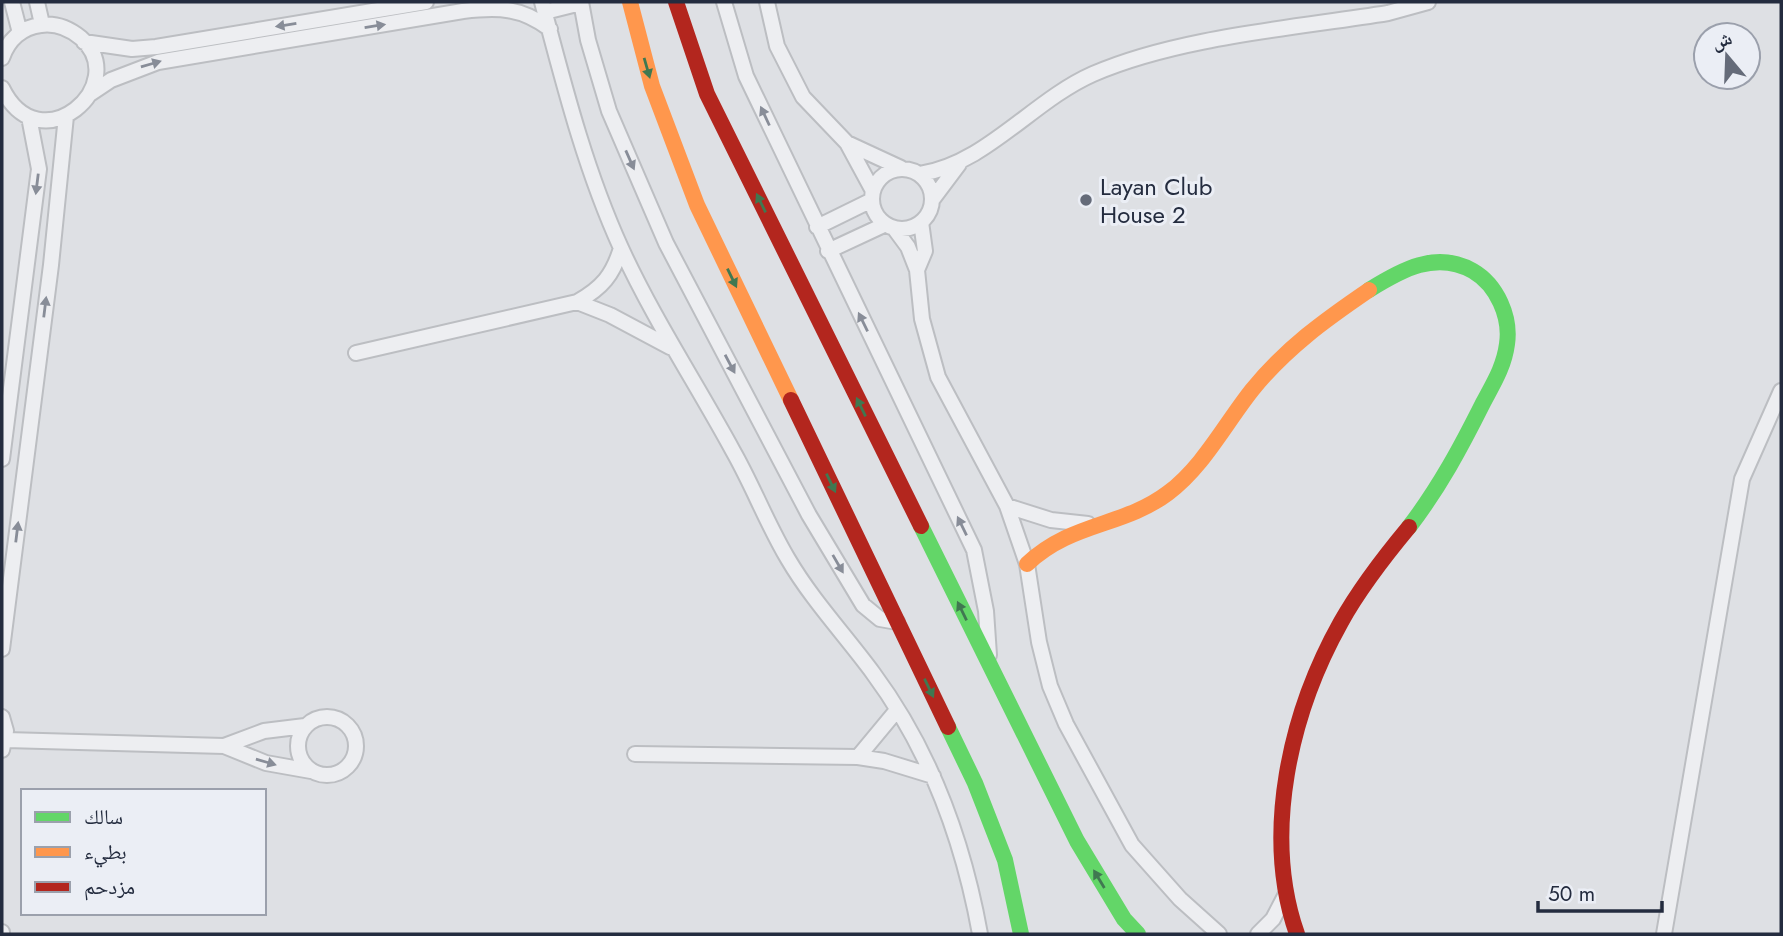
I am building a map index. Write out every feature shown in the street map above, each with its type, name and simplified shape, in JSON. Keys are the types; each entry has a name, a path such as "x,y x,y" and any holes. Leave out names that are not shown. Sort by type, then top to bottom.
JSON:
{"street":[{"path":"12,2 20,33"},
{"path":"37,2 43,24"},
{"path":"2,58 11,40 20,33 43,24 58,25 84,42 132,49 426,2"},
{"path":"630,2 652,86 697,205 985,808 1006,860 1021,934"},
{"path":"676,2 707,94 989,664 1077,841 1124,919 1138,934"},
{"path":"724,2 746,76 974,550 986,611 989,664"},
{"path":"767,2 777,46 803,97 847,143 872,196 874,210 908,247 916,270 922,319 938,377 1007,506 1027,564 1039,642 1050,686 1066,724 1132,845 1180,899 1220,934"},
{"path":"828,251 890,226 908,228 921,222 929,212 932,200 960,163 1057,95 1090,76 1137,57 1388,13 1428,2"},
{"path":"897,622 880,619 863,606 809,515 666,243 609,111 591,52 581,3 544,7 588,164 621,248 673,348 737,457 787,558 897,710 933,776 961,849 979,934"},
{"path":"90,94 111,80 158,62 478,6 513,9 533,16 550,29"},
{"path":"2,88 17,110 29,117 47,120 66,116 84,103 90,94 95,76 93,58 84,42"},
{"path":"2,649 51,265 66,116"},
{"path":"2,459 39,169 29,117"},
{"path":"847,143 920,174 927,181 932,200"},
{"path":"920,174 960,163"},
{"path":"817,227 872,196 883,175 901,168"},
{"path":"916,270 925,251 921,222"},
{"path":"356,353 577,302 598,290 614,271 621,248"},
{"path":"1027,564 1052,541 1093,524 1133,514 1169,493 1198,463 1270,367 1300,338 1334,313 1395,276 1423,263 1454,263 1483,276 1503,300 1510,330 1504,361 1457,458 1428,503 1357,595 1326,650 1303,709 1289,771 1283,821 1285,896 1297,934"},
{"path":"577,302 632,325 673,348"},
{"path":"1664,934 1742,480 1781,391"},
{"path":"1007,506 1051,520 1093,524"},
{"path":"858,757 897,710"},
{"path":"2,716 4,745 225,746 264,731 305,726"},
{"path":"225,746 266,763 330,776 343,771 355,755 356,741 346,724 334,718 316,719 305,726 300,733 297,750 304,766 311,771"},
{"path":"635,754 858,757 884,761 933,776"},
{"path":"1258,934 1273,919 1285,896"}],"traffic: fast":[{"path":"1369,290 1419,265 1446,262 1459,265 1473,271 1489,285 1500,303 1507,323 1507,344 1498,375 1449,467 1409,527"},
{"path":"921,526 1077,841 1124,919 1138,934"},
{"path":"948,727 975,783 1005,860 1021,934"}],"traffic: slow":[{"path":"630,2 652,86 697,205 791,400"},
{"path":"1027,564 1061,540 1133,513 1181,483 1203,458 1252,390 1278,361 1322,324 1369,290"}],"traffic: jam":[{"path":"676,2 707,94 921,526"},
{"path":"791,400 948,727"},
{"path":"1297,934 1287,896 1282,856 1282,815 1295,734 1323,657 1341,622 1373,573 1409,527"}],"place":[{"name":"Layan Club House 2","path":"1086,200"}]}
